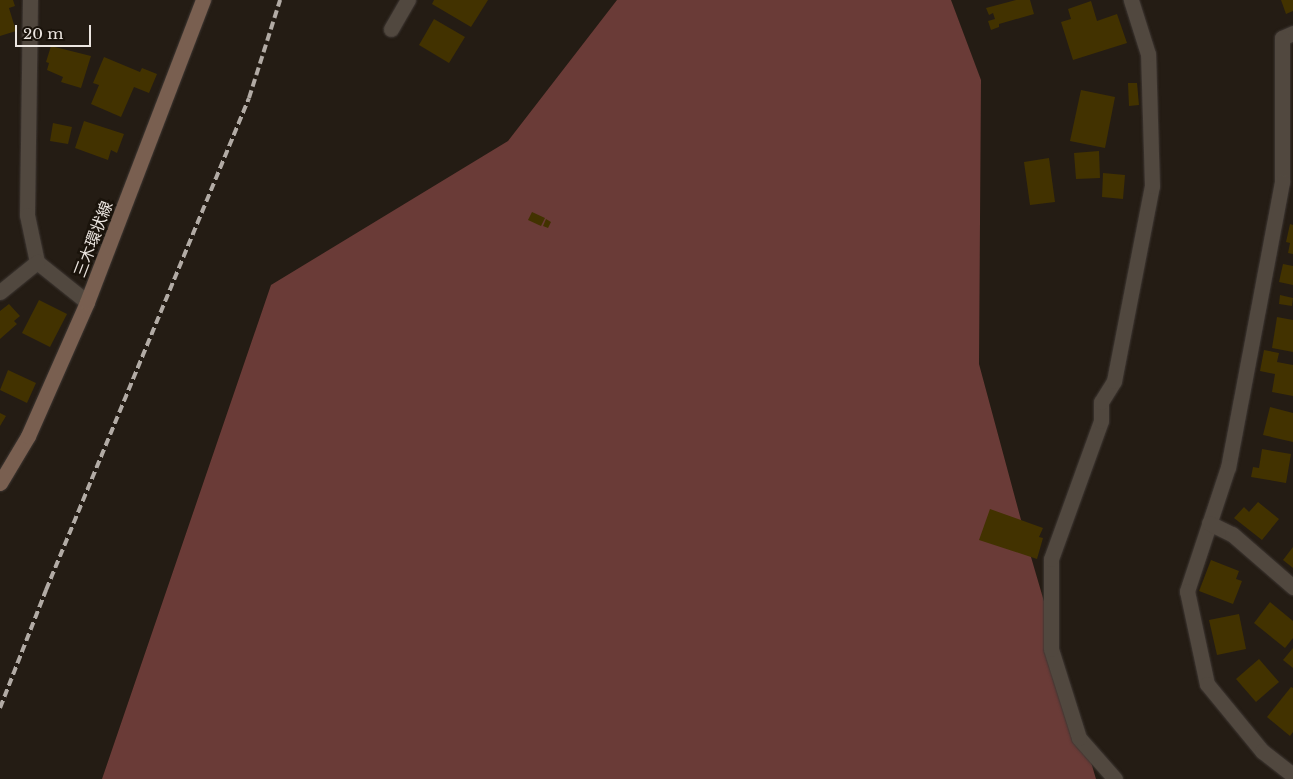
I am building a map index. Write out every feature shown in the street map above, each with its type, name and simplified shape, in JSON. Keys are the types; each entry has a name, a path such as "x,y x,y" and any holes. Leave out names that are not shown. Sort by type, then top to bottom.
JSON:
{"main road":[{"name":"三木環状線","path":"0,483 28,436 87,302 203,0"}],"street":[{"path":"30,0 27,216 37,262 87,302"},
{"path":"391,30 408,0"},
{"path":"1115,779 1079,738 1051,649 1051,559 1100,421 1101,402 1114,381 1152,186 1148,54 1131,0"},
{"path":"1293,34 1282,38 1288,183 1228,467 1187,591 1207,684 1262,751 1293,775"},
{"path":"0,292 37,262"},
{"path":"1209,523 1232,534 1293,587"}],"shaded area":[{"path":"617,0 951,0 981,80 979,364 1031,557 1096,779 102,779 271,285 508,141"}],"building":[{"path":"0,0 13,0 15,6 9,8 16,31 0,36"},
{"path":"434,0 488,0 471,27 432,4"},
{"path":"1016,0 1030,0 1034,14 999,24 999,27 991,30 988,21 995,19 993,13 989,15 986,8"},
{"path":"1281,0 1293,0 1293,11 1286,14"},
{"path":"1091,1 1097,21 1117,14 1127,43 1073,60 1061,22 1071,19 1068,9"},
{"path":"434,19 465,37 449,63 419,45"},
{"path":"51,46 91,56 81,88 61,82 63,77 47,70 49,63 46,62"},
{"path":"104,57 140,72 142,68 157,74 149,93 134,87 121,117 91,104 99,85 93,83"},
{"path":"1128,83 1137,83 1139,105 1129,106"},
{"path":"1081,90 1115,97 1105,148 1070,141"},
{"path":"84,121 124,134 117,153 111,150 108,160 75,148"},
{"path":"53,123 72,127 68,144 50,141"},
{"path":"1099,151 1100,178 1076,179 1074,153"},
{"path":"1049,158 1055,202 1030,205 1024,162"},
{"path":"1103,173 1125,175 1123,199 1102,197"},
{"path":"532,212 545,218 541,226 528,220"},
{"path":"546,219 551,222 548,228 543,226"},
{"path":"1290,224 1293,225 1293,254 1288,253 1290,243 1286,242"},
{"path":"1283,264 1293,266 1293,285 1279,282"},
{"path":"1280,295 1293,298 1292,306 1279,304"},
{"path":"39,300 67,314 50,347 22,333"},
{"path":"9,304 20,316 14,321 17,324 0,339 0,311"},
{"path":"1277,317 1293,320 1293,352 1272,348"},
{"path":"1264,350 1279,353 1277,362 1293,365 1293,396 1272,392 1275,374 1260,371"},
{"path":"8,370 36,383 27,403 0,390"},
{"path":"1270,407 1293,413 1293,442 1263,435"},
{"path":"0,413 6,416 0,426"},
{"path":"1262,449 1291,454 1286,483 1251,477 1253,467 1259,468"},
{"path":"1258,502 1279,519 1262,540 1234,518 1244,507 1249,512"},
{"path":"990,509 1043,528 1039,537 1043,538 1037,559 979,540"},
{"path":"1293,547 1293,568 1283,560"},
{"path":"1211,560 1239,571 1236,579 1242,581 1233,604 1199,591"},
{"path":"1270,602 1293,621 1293,638 1285,648 1254,623"},
{"path":"1239,614 1246,649 1217,655 1209,620"},
{"path":"1293,648 1293,668 1283,660"},
{"path":"1259,659 1279,682 1256,702 1236,679"},
{"path":"1291,687 1293,688 1293,732 1290,736 1267,717"}],"railway":[{"path":"0,708 46,590 249,98 280,0"}]}
